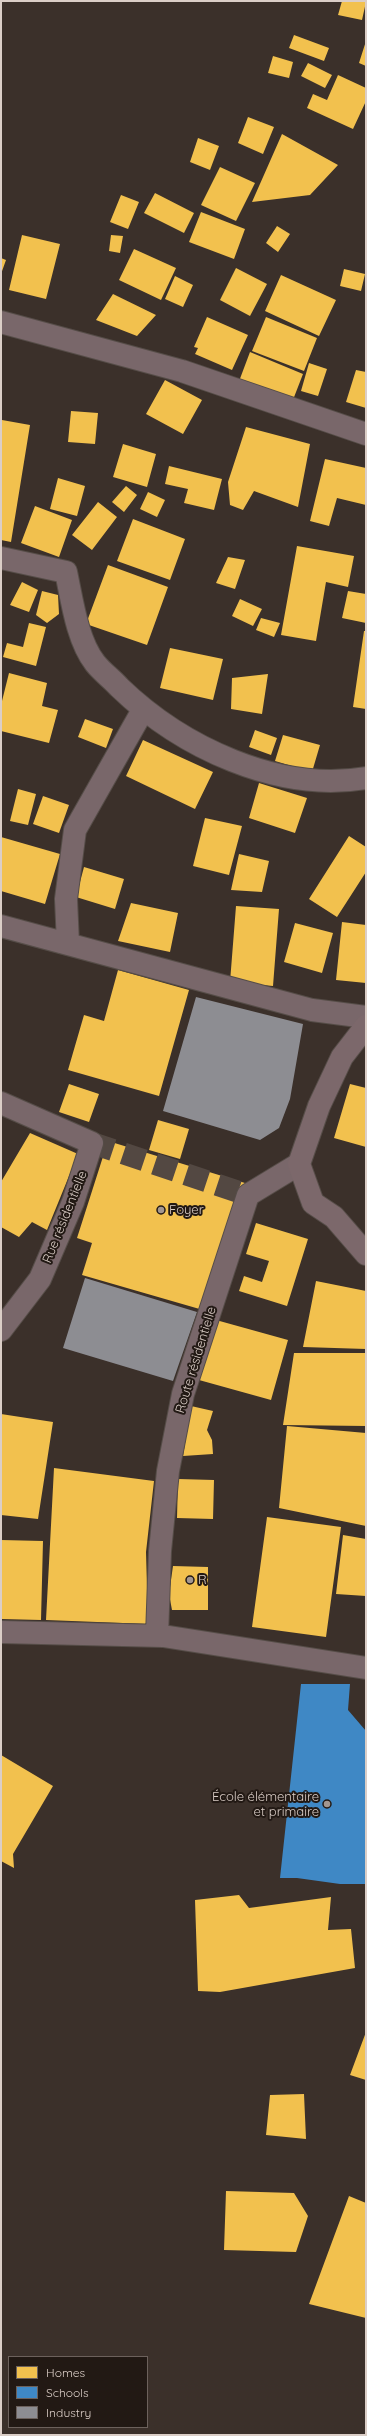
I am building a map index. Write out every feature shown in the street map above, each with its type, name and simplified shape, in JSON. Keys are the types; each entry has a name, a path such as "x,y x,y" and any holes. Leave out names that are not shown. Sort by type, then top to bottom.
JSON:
{"street":[{"path":"1,322 182,371 366,434"},
{"path":"1,558 66,572 77,624 95,663 143,710 194,744 276,775 341,782 366,778"},
{"path":"68,944 66,899 75,830 143,710"},
{"path":"1,926 312,1010 366,1016"},
{"path":"366,1026 342,1057 319,1106 299,1164 313,1203 334,1217 366,1254"},
{"name":"Rue résidentielle","path":"1,1103 92,1143 73,1202 40,1279 1,1330"},
{"name":"Route résidentielle","path":"157,1636 160,1551 168,1471 183,1394 248,1195 299,1164"},
{"path":"1,1632 157,1636 366,1668"}],"building: Homes":[{"path":"342,1 366,2 362,20 338,15"},
{"path":"294,35 329,48 324,61 289,48"},
{"path":"366,41 366,66 359,63"},
{"path":"273,56 293,62 289,78 268,73"},
{"path":"308,63 332,75 325,88 301,76"},
{"path":"338,75 366,88 366,101 353,129 307,108 313,94 327,100"},
{"path":"248,117 274,127 263,154 238,143"},
{"path":"282,134 338,165 310,195 252,202"},
{"path":"198,138 219,146 210,170 190,162"},
{"path":"220,167 255,183 236,221 201,205"},
{"path":"155,193 194,213 184,233 144,213"},
{"path":"121,195 139,202 128,229 110,222"},
{"path":"201,212 245,229 234,259 189,242"},
{"path":"277,226 290,234 278,252 266,243"},
{"path":"22,235 60,244 46,299 9,290"},
{"path":"111,235 123,236 120,253 109,251"},
{"path":"134,249 176,268 161,300 119,280"},
{"path":"1,258 6,260 1,274"},
{"path":"236,268 267,284 250,316 220,300"},
{"path":"344,269 365,274 361,291 340,286"},
{"path":"281,275 336,300 319,336 265,311"},
{"path":"175,276 193,285 183,307 165,299"},
{"path":"113,294 156,315 137,336 96,320"},
{"path":"207,317 248,335 232,370 195,354 198,348 194,347"},
{"path":"266,317 317,338 304,371 252,351"},
{"path":"250,352 303,374 291,405 238,384"},
{"path":"309,363 327,369 318,396 301,391"},
{"path":"356,370 366,372 366,408 346,402"},
{"path":"165,380 202,400 183,434 146,414"},
{"path":"71,411 98,413 95,444 68,442"},
{"path":"2,420 30,425 11,542 1,540"},
{"path":"246,427 310,444 298,507 254,491 243,510 230,505 228,482"},
{"path":"123,444 156,454 147,487 113,477"},
{"path":"325,459 366,468 366,505 337,498 329,526 310,521"},
{"path":"169,466 222,479 214,510 184,503 188,489 165,484"},
{"path":"58,478 85,486 77,516 50,509"},
{"path":"126,486 137,495 124,512 112,502"},
{"path":"148,492 165,500 157,517 140,509"},
{"path":"98,502 117,517 92,550 72,535"},
{"path":"35,506 72,520 59,557 21,543"},
{"path":"133,519 185,539 170,580 117,561"},
{"path":"297,546 354,556 348,587 326,582 316,641 281,635"},
{"path":"228,557 245,560 235,589 216,583"},
{"path":"108,565 168,587 147,645 86,624"},
{"path":"22,582 38,590 29,612 10,605"},
{"path":"42,591 58,595 59,614 47,623 36,615"},
{"path":"348,591 366,594 366,623 342,618"},
{"path":"240,599 262,609 253,626 232,616"},
{"path":"261,618 280,623 274,637 256,630"},
{"path":"29,623 46,627 36,666 3,657 7,643 23,647"},
{"path":"364,631 366,631 366,709 353,707"},
{"path":"170,648 223,659 213,700 160,688"},
{"path":"9,673 47,683 42,706 58,710 49,743 1,731 1,705"},
{"path":"268,674 262,714 231,709 232,678"},
{"path":"85,719 113,729 106,748 78,737"},
{"path":"255,730 277,738 271,755 249,747"},
{"path":"283,735 320,745 312,772 275,761"},
{"path":"143,740 213,772 195,809 126,776"},
{"path":"259,783 307,798 295,833 249,818"},
{"path":"18,789 36,794 28,825 10,821"},
{"path":"43,796 69,805 59,833 33,824"},
{"path":"205,818 242,826 229,875 193,866"},
{"path":"349,836 366,847 366,872 337,917 309,899"},
{"path":"1,837 60,854 45,904 1,891"},
{"path":"239,854 269,861 262,892 231,890"},
{"path":"84,867 124,879 115,909 76,897"},
{"path":"131,903 178,913 170,952 118,941"},
{"path":"236,906 279,909 273,986 230,982"},
{"path":"342,922 366,925 366,983 336,980"},
{"path":"295,923 333,933 322,973 284,962"},
{"path":"118,970 189,990 159,1096 68,1070 84,1015 104,1021"},
{"path":"69,1084 99,1094 89,1122 59,1112"},
{"path":"350,1084 366,1088 366,1147 334,1138"},
{"path":"158,1120 189,1129 180,1159 149,1150"},
{"path":"30,1133 78,1154 47,1230 32,1222 19,1237 1,1227 1,1182"},
{"name":"Foyer","path":"108,1141 245,1183 203,1310 82,1275 92,1243 77,1238"},
{"path":"256,1223 308,1239 287,1306 239,1291 244,1276 262,1282 269,1261 246,1254"},
{"path":"316,1281 366,1291 366,1349 303,1347"},
{"path":"216,1320 288,1340 271,1400 199,1380"},
{"path":"294,1353 366,1353 366,1426 283,1425"},
{"path":"191,1406 213,1411 207,1430 212,1440 213,1454 183,1456"},
{"path":"1,1414 53,1422 38,1519 1,1515"},
{"path":"287,1426 366,1433 366,1526 279,1508"},
{"path":"54,1468 154,1481 146,1552 148,1624 46,1620"},
{"path":"178,1479 214,1480 213,1519 177,1518"},
{"path":"267,1517 341,1527 326,1637 252,1627"},
{"path":"343,1535 366,1539 366,1596 336,1594"},
{"path":"1,1540 43,1541 41,1620 1,1619"},
{"name":"R","path":"173,1566 208,1567 208,1610 172,1610 169,1594"},
{"path":"1,1755 53,1786 13,1854 14,1868 1,1861"},
{"path":"239,1895 249,1908 331,1897 328,1930 351,1929 355,1968 220,1992 198,1991 195,1900"},
{"path":"366,2032 366,2080 350,2075"},
{"path":"304,2094 306,2139 266,2135 270,2095"},
{"path":"226,2191 294,2193 308,2216 296,2252 224,2250"},
{"path":"349,2196 366,2203 366,2318 309,2304"}],"building: Schools":[{"name":"École élémentaire et primaire","path":"301,1684 350,1684 348,1710 366,1731 366,1884 340,1884 297,1878 280,1878"}],"building: Industry":[{"path":"196,997 303,1024 290,1099 279,1128 260,1140 163,1111"},
{"path":"85,1278 197,1312 173,1381 63,1348"}],"tunnel":[{"path":"92,1143 248,1195"}],"place":[{"name":"Foyer","path":"161,1210"},
{"name":"R","path":"190,1580"},
{"name":"École élémentaire et primaire","path":"327,1804"}]}
